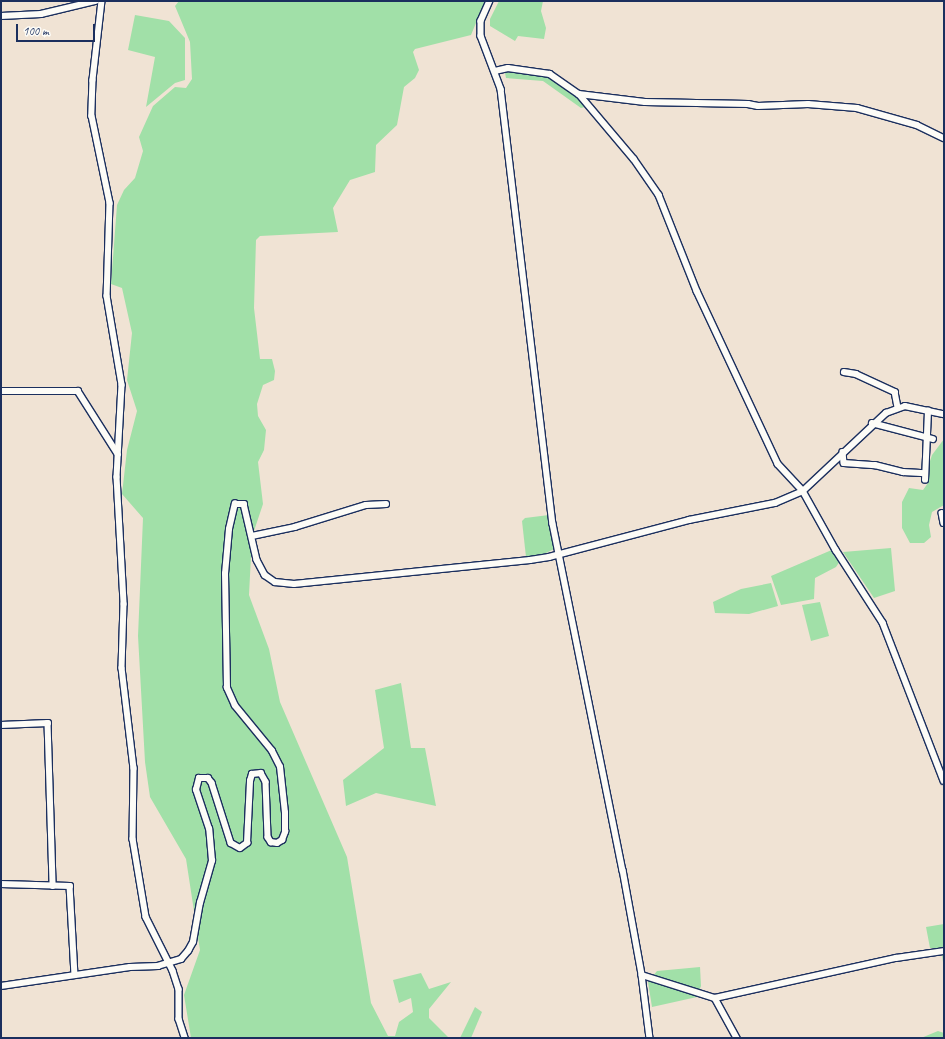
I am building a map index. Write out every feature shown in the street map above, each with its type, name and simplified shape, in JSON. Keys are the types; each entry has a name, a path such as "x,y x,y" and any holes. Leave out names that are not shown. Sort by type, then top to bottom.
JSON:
{"street":[{"path":"1,16 41,14 95,1"},
{"path":"102,1 93,80 92,116 110,204 107,296 122,385 117,477 124,604 122,668 134,768 133,839 146,917 179,989 179,1020 185,1038"},
{"path":"490,1 481,20 481,36 495,71 505,122 553,524 642,975 650,1038"},
{"path":"495,71 508,68 550,74 579,94 634,159 659,195 697,291 763,436 778,464 803,491 836,550 883,623 944,781"},
{"path":"579,94 646,102 748,104 758,106 808,104 857,108 917,124 944,138"},
{"path":"844,372 856,374 895,392 898,407"},
{"path":"1,390 78,391 118,454"},
{"path":"1,986 168,963 181,959 193,942 200,903 212,861 209,829 196,790 199,778 208,778 212,783 231,843 235,847 240,848 247,843 250,781 252,774 257,771 262,772 266,782 268,837 271,842 277,843 285,832 284,778 280,767 272,751 235,706 227,688 225,574 229,528 234,504 244,504 257,560 265,575 276,582 294,584 560,555 636,532 775,503 803,491 872,423 898,407 910,406 944,414"},
{"path":"925,480 925,438 928,410"},
{"path":"872,423 933,439"},
{"path":"843,452 844,463 875,465 903,472 925,473"},
{"path":"252,536 295,527 366,505 386,504"},
{"path":"942,513 944,523"},
{"path":"1,725 48,724 53,886"},
{"path":"1,884 70,886 74,975"},
{"path":"642,975 715,998 896,958 944,951"},
{"path":"715,998 737,1038"}],"green space":[{"path":"179,1 485,1 471,35 415,49 413,52 419,70 415,78 404,87 397,125 376,145 375,172 350,180 333,208 338,232 260,236 256,240 254,308 260,359 272,359 275,371 274,380 263,385 257,404 258,416 266,430 264,450 258,462 263,504 252,537 249,595 269,649 280,702 347,857 371,1003 388,1036 395,1036 399,1022 413,1012 411,998 399,1003 393,980 421,973 429,989 451,982 429,1009 429,1018 449,1038 191,1038 184,995 200,950 186,859 150,797 145,762 138,636 143,518 122,494 127,450 137,411 127,380 132,333 122,288 111,284 117,205 124,190 135,178 143,151 139,137 153,106 175,87 186,88 192,79 190,42 175,6"},
{"path":"499,1 543,1 541,11 546,28 544,39 518,36 515,41 490,26 490,19"},
{"path":"135,15 169,21 185,38 185,80 175,83 146,107 155,57 128,50"},
{"path":"510,72 550,77 577,96 585,107 581,108 543,81 506,78 505,73"},
{"path":"944,439 944,505 932,512 929,525 931,537 924,543 910,543 902,528 902,502 909,488 923,490 928,483 928,467 932,455"},
{"path":"549,515 554,549 544,554 526,557 522,521 525,518"},
{"path":"891,548 895,591 874,598 843,552"},
{"path":"834,549 840,561 836,567 815,578 814,599 781,605 771,576"},
{"path":"771,583 778,606 749,614 715,613 713,602 741,589"},
{"path":"820,602 829,636 811,641 802,605"},
{"path":"401,683 411,748 425,748 436,806 376,793 346,806 343,780 384,748 375,690"},
{"path":"944,924 944,969 941,948 930,948 926,927"},
{"path":"700,967 701,986 697,997 652,1007 648,982 657,971"},
{"path":"475,1007 482,1012 471,1038 460,1038"},
{"path":"938,1031 944,1033 944,1038 921,1038"}]}
